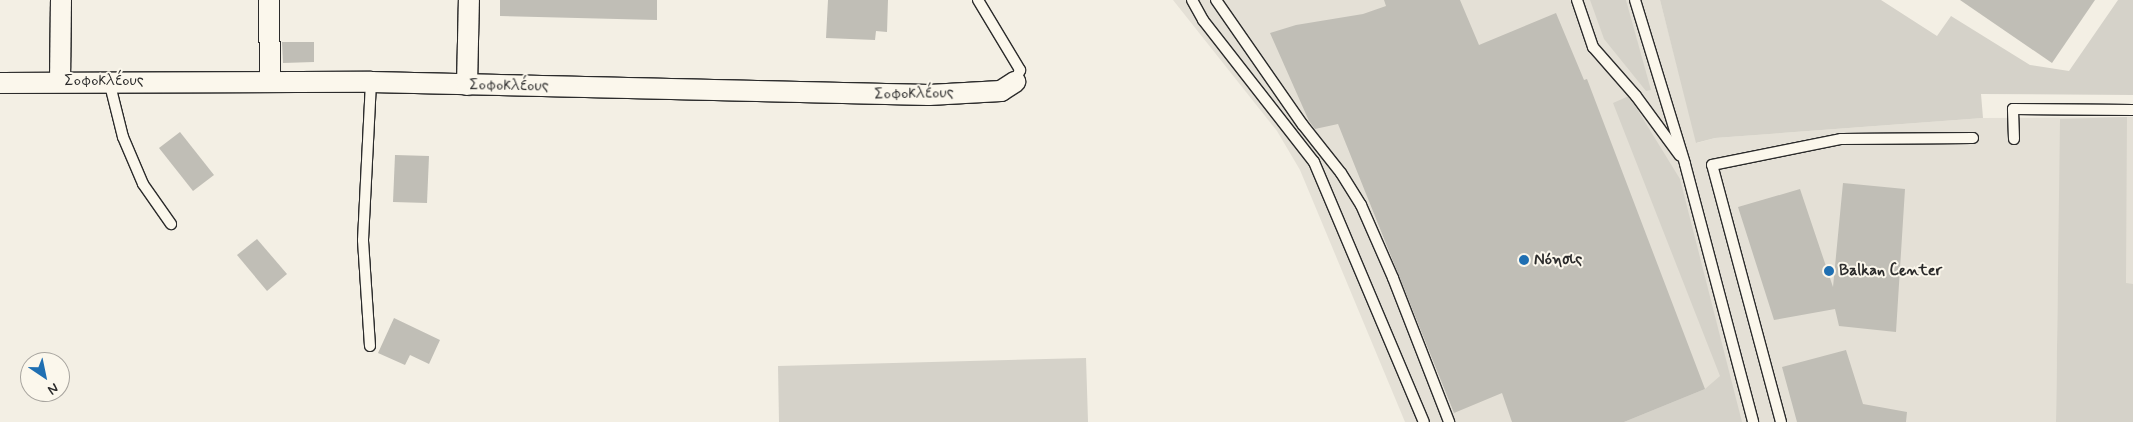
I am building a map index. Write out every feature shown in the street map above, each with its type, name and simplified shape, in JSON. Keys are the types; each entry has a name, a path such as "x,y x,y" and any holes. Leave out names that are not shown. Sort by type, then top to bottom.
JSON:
{"street":[{"path":"60,81 61,0"},
{"path":"269,0 270,82"},
{"path":"467,85 468,0"},
{"name":"Σοφοκλέους","path":"0,83 60,81 371,82 929,95 1001,91 1015,82"}],"lane":[{"path":"978,0 1020,70 1015,82"},
{"path":"1192,0 1203,20 1314,162 1424,422"},
{"path":"1216,0 1302,125 1341,173 1361,205 1393,278 1449,422"},
{"path":"1577,0 1594,47 1636,96 1685,164"},
{"path":"1635,0 1685,164 1753,422"},
{"path":"109,81 122,137 143,184 171,224"},
{"path":"370,346 363,240 371,82"},
{"path":"2014,139 2013,109 2133,110"},
{"path":"1781,422 1712,165 1841,139 1974,138"}],"shaded area":[{"path":"1173,0 1660,0 1697,143 1715,138 1983,118 2133,117 2133,285 2058,283 2056,422 1405,422 1300,170 1277,131"},
{"path":"1590,0 1626,0 1651,90 1646,91 1604,39"},
{"path":"1660,0 1881,0 1937,36 1951,16 2030,65 2069,71 2118,0 2133,0 2133,95 1981,94 1983,118 1715,138 1696,143"},
{"path":"1629,96 1680,179 1742,422 1624,422 1705,389 1720,376 1613,103"},
{"path":"2127,117 2126,283 2133,284 2133,422 2056,422 2060,119"},
{"path":"1086,358 1088,422 779,422 778,366"}],"building":[{"path":"500,0 657,0 657,20 500,16"},
{"path":"828,0 888,0 887,32 876,31 875,40 826,38"},
{"name":"Νόησις","path":"1384,0 1460,0 1479,45 1556,13 1584,80 1587,79 1705,389 1624,422 1512,422 1502,393 1454,413 1338,124 1315,129 1309,121 1270,33 1296,25 1363,14 1386,6"},
{"path":"1960,0 2095,0 2052,63"},
{"path":"282,42 314,42 314,62 283,63"},
{"path":"180,132 214,175 193,191 159,148"},
{"path":"395,155 429,156 427,203 393,202"},
{"name":"Balkan Center","path":"1843,183 1905,189 1896,332 1839,326 1835,309 1774,320 1738,207 1800,189 1833,287"},
{"path":"257,239 287,274 267,291 237,255"},
{"path":"394,318 440,340 429,364 410,355 405,365 378,353"},
{"path":"1846,350 1863,404 1907,412 1906,422 1797,422 1782,367"}],"place":[{"name":"Νόησις","path":"1524,260"},
{"name":"Balkan Center","path":"1829,271"}]}
